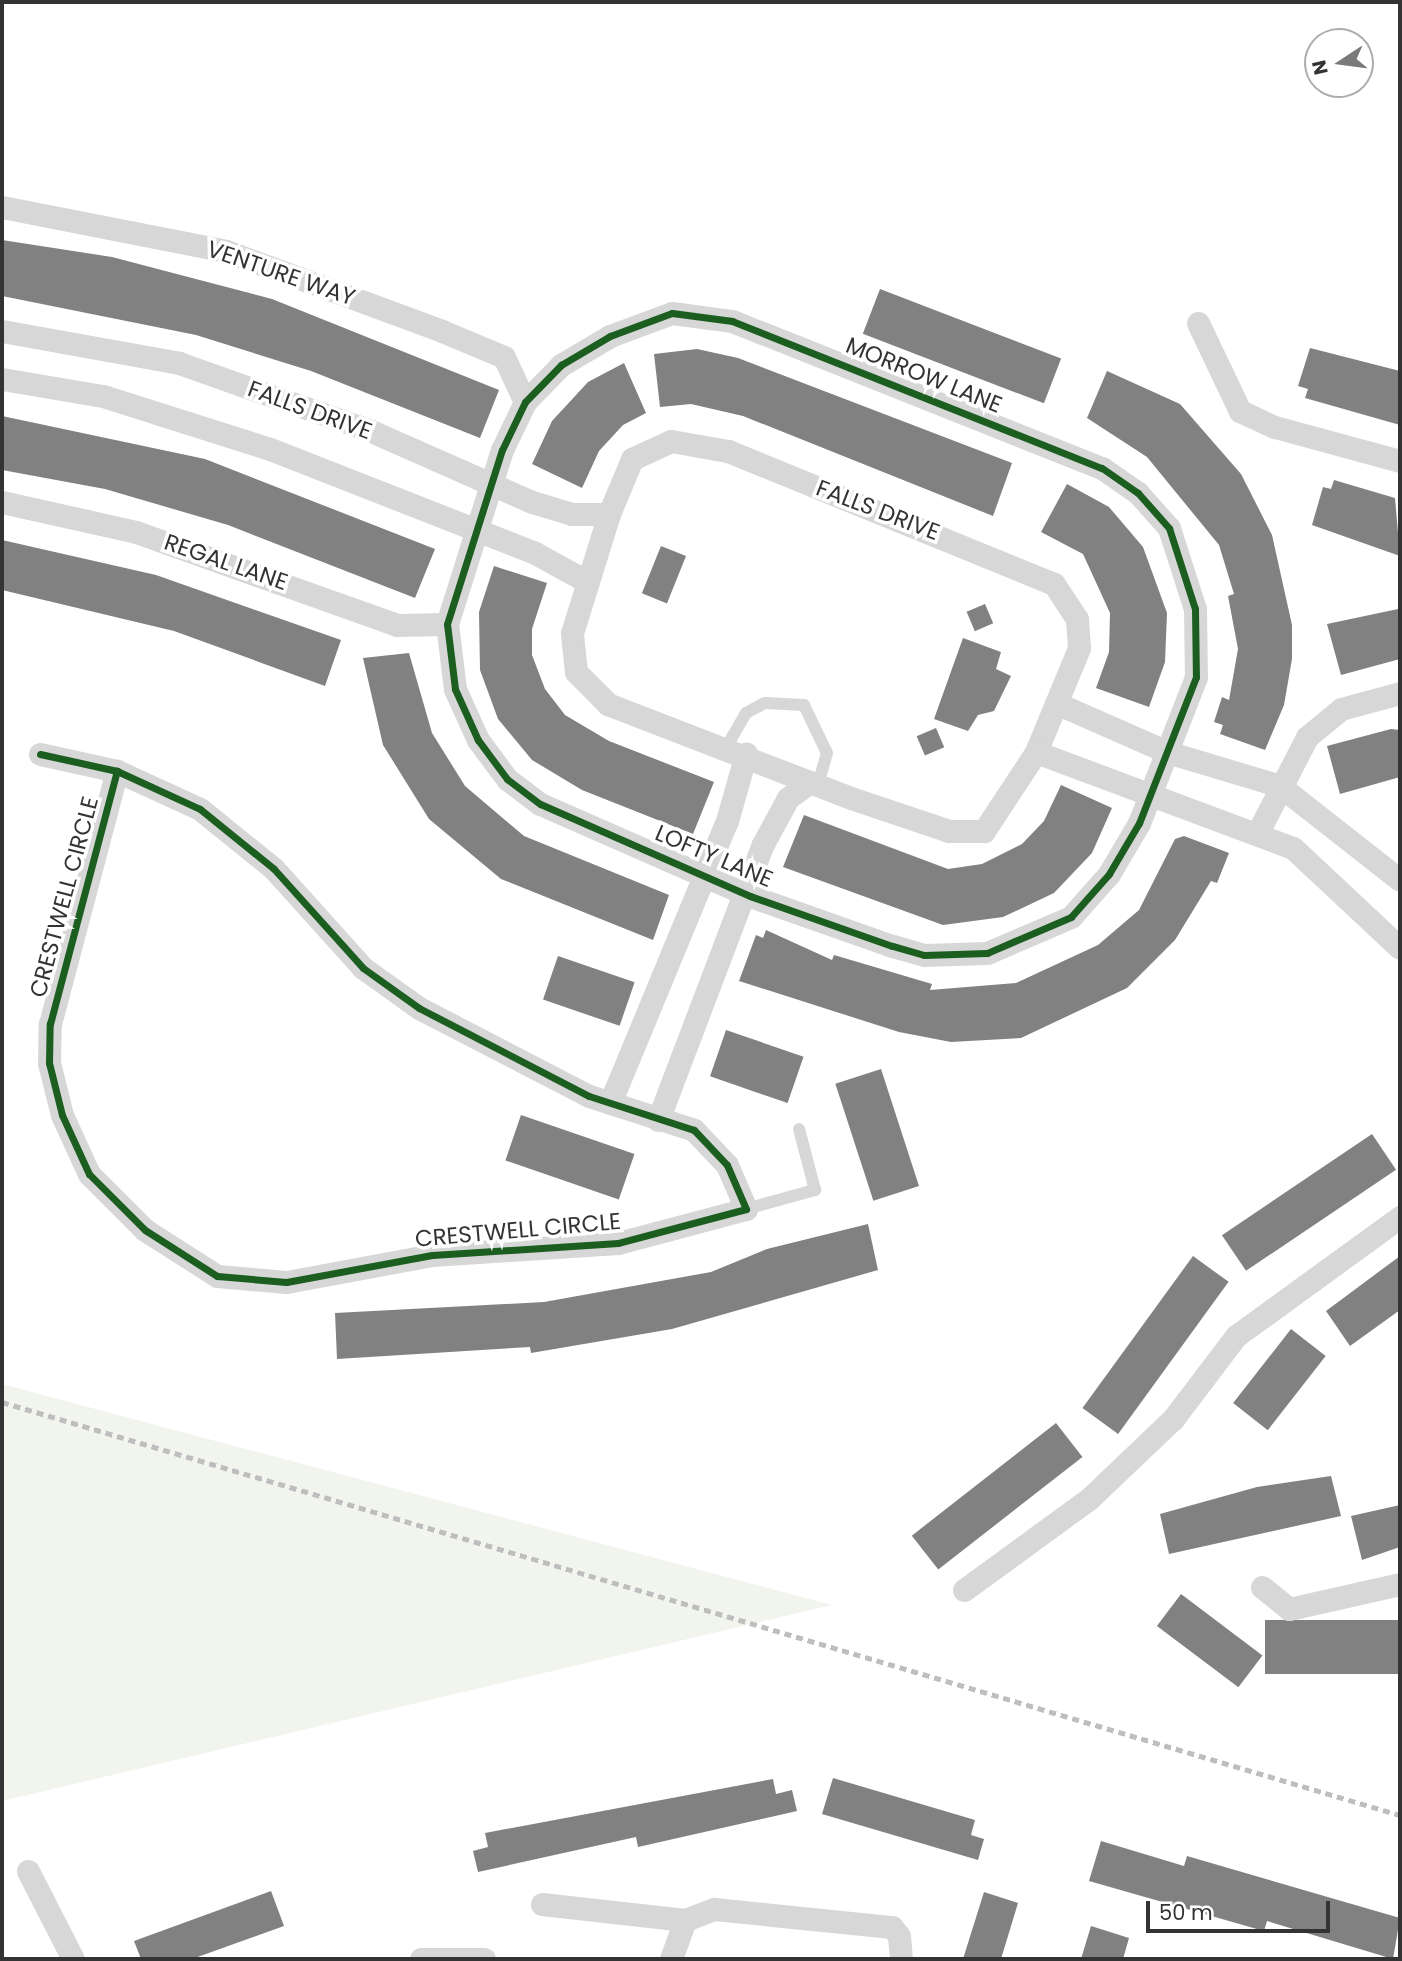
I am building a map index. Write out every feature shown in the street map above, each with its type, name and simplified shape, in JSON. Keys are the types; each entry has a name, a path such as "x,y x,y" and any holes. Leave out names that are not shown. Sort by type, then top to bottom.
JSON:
{"street":[{"name":"VENTURE WAY","path":"2,207 226,251 442,331 504,357 525,402"},
{"name":"MORROW LANE","path":"489,485 525,402 561,365 610,336 672,313 732,321 1102,468 1138,493 1168,528 1188,577 1196,677 1150,792"},
{"path":"1198,323 1240,411 1275,427 1400,461"},
{"name":"FALLS DRIVE","path":"2,331 179,363 371,431 489,485 572,514 609,514"},
{"path":"2,379 103,397 188,421 554,561 586,582"},
{"name":"FALLS DRIVE","path":"671,441 728,451 1020,565 1054,584 1077,618 1079,648 1036,752 984,831 969,835 915,823 736,750 608,704 576,673 572,633 609,514 632,459 671,441"},
{"name":"LOFTY LANE","path":"489,485 447,624 455,689 478,740 507,779 540,804 704,872 742,892 924,955 1012,947 1071,917 1090,898 1139,823 1150,792"},
{"name":"REGAL LANE","path":"2,502 136,532 397,625 447,624"},
{"path":"1258,832 1307,737 1341,709 1400,693"},
{"path":"1056,703 1167,752 1280,786 1400,880"},
{"path":"610,1103 704,872 736,750"},
{"path":"1036,752 1258,832 1293,848 1400,948"},
{"name":"CRESTWELL CIRCLE","path":"40,754 117,771 200,809 274,869 363,968 419,1008 610,1103 694,1130 727,1165 746,1209 618,1243 432,1255 286,1282 216,1276 145,1230 89,1174 62,1115 49,1063 50,1024 117,771"},
{"path":"658,1120 742,892 788,798 814,784"},
{"path":"964,1590 1090,1498 1173,1419 1236,1336 1400,1217"},
{"path":"1262,1587 1289,1609 1400,1584"},
{"path":"28,1871 73,1959"},
{"path":"542,1904 685,1920 714,1909 892,1927 900,1936 901,1959"},
{"path":"671,1959 685,1920"},
{"path":"421,1959 484,1959"}],"lane":[{"path":"736,750 746,713 765,703 804,705 827,753 814,784"},
{"path":"746,1209 815,1190 799,1129"}],"shaded area":[{"path":"2,1384 832,1605 2,1801"}],"building":[{"path":"2,240 112,257 272,299 499,390 480,438 311,371 196,335 2,296"},
{"path":"880,289 1061,359 1044,403 863,334"},
{"path":"1310,348 1400,371 1400,425 1305,398 1308,389 1298,386"},
{"path":"697,349 738,358 1012,463 993,516 743,416 691,404 660,407 654,354"},
{"path":"624,363 646,413 623,425 599,451 582,488 532,464 552,421 588,382"},
{"path":"1107,371 1180,404 1241,474 1272,535 1292,625 1292,659 1284,705 1265,750 1220,734 1223,725 1214,722 1222,697 1229,700 1238,649 1228,596 1234,594 1219,545 1147,457 1087,418"},
{"path":"2,416 205,459 435,549 415,598 228,525 105,489 2,470"},
{"path":"1334,480 1395,498 1400,556 1312,525 1323,487 1331,489"},
{"path":"1067,484 1109,507 1143,547 1167,613 1165,662 1149,707 1096,688 1109,652 1110,613 1083,554 1041,532"},
{"path":"2,540 156,575 341,640 325,686 174,631 2,590"},
{"path":"661,546 686,556 667,603 642,593"},
{"path":"494,566 547,583 532,629 532,655 545,689 565,715 609,741 714,782 693,834 582,790 532,760 498,719 480,670 479,612"},
{"path":"985,604 993,623 975,631 967,612"},
{"path":"1398,609 1400,659 1341,675 1327,624"},
{"path":"963,638 1001,652 996,669 1011,676 994,711 978,715 968,731 934,719"},
{"path":"409,653 432,733 465,786 524,836 669,895 653,940 501,879 429,819 383,745 363,658"},
{"path":"936,728 944,747 925,756 917,736"},
{"path":"1391,729 1400,730 1400,777 1340,794 1327,746"},
{"path":"1061,785 1112,808 1092,853 1054,893 1003,917 943,925 783,867 804,815 948,869 982,864 1022,844 1044,821"},
{"path":"1184,836 1229,853 1217,883 1211,881 1175,940 1127,988 1021,1038 951,1042 899,1032 739,981 756,935 763,938 766,930 832,960 834,955 932,984 930,990 1016,983 1098,945 1139,910 1175,839"},
{"path":"558,956 635,982 620,1026 543,999"},
{"path":"726,1030 804,1057 788,1103 710,1076"},
{"path":"881,1069 919,1186 873,1201 835,1084"},
{"path":"521,1115 634,1154 619,1199 505,1160"},
{"path":"1372,1134 1396,1170 1246,1271 1222,1235"},
{"path":"868,1224 878,1270 672,1329 531,1353 530,1347 337,1359 335,1313 544,1302 711,1272 767,1249"},
{"path":"1193,1256 1229,1282 1118,1434 1082,1408"},
{"path":"1400,1256 1400,1310 1350,1346 1326,1311"},
{"path":"1291,1329 1326,1356 1268,1430 1233,1403"},
{"path":"1056,1423 1082,1457 938,1570 912,1536"},
{"path":"1331,1476 1341,1516 1169,1554 1160,1514 1257,1487"},
{"path":"1400,1505 1400,1547 1362,1560 1351,1516"},
{"path":"1181,1594 1262,1655 1238,1687 1157,1626"},
{"path":"1265,1620 1400,1620 1400,1674 1265,1674"},
{"path":"833,1778 975,1820 971,1835 984,1839 978,1860 822,1814"},
{"path":"773,1779 776,1794 792,1790 797,1811 638,1847 636,1837 478,1872 473,1851 488,1847 485,1833"},
{"path":"1101,1841 1184,1866 1187,1856 1400,1918 1393,1959 1267,1921 1264,1931 1089,1881"},
{"path":"271,1891 284,1926 192,1959 141,1959 134,1941"},
{"path":"984,1892 1018,1903 1001,1959 963,1959"},
{"path":"1091,1926 1129,1938 1123,1959 1081,1959"}],"railway":[{"path":"2,1402 1400,1815"}],"cycle path":[{"path":"672,313 732,321 1102,468 1138,493 1169,528 1195,609 1196,677 1139,823 1109,874 1071,917 987,953 924,955 892,946 750,896 540,804 507,779 478,740 455,689 447,624 502,450 525,402 561,365 610,336 672,313"},
{"path":"40,754 117,771 200,809 274,869 363,968 419,1008 589,1096 694,1130 727,1165 746,1209 618,1243 432,1255 286,1282 217,1276 145,1230 89,1174 62,1115 49,1063 50,1024 117,771"}]}
